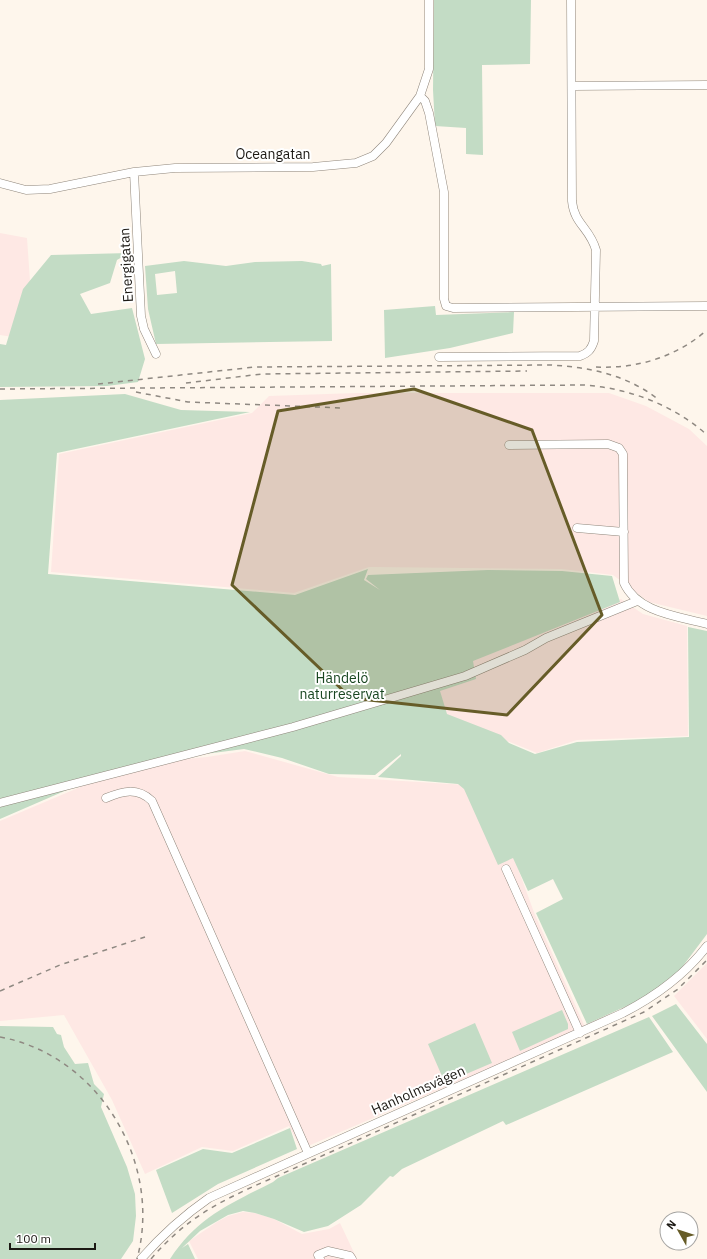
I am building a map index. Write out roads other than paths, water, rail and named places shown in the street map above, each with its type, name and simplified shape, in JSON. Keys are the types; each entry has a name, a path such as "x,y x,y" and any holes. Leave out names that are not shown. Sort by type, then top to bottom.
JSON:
{"street":[{"name":"Oceangatan","path":"0,183 26,190 50,189 134,172 174,168 313,167 356,163 373,156 386,143 420,96 429,68 429,0"},
{"path":"440,357 580,356 587,353 592,348 594,341 596,250 593,238 576,218 573,211 572,0"},
{"path":"572,86 707,85"},
{"path":"420,96 426,101 444,192 444,299 446,306 453,308 707,306"},
{"name":"Energigatan","path":"134,172 142,316 144,329 156,354"},
{"path":"509,445 608,444 619,448 623,454 624,583 627,590 637,601 652,609 707,624"},
{"path":"577,528 624,532"},
{"path":"0,803 293,728 465,676 524,650 546,638 637,601"},
{"path":"106,798 130,791 139,792 152,801 308,1153"},
{"path":"506,869 580,1033"},
{"name":"Hanholmsvägen","path":"141,1259 165,1232 209,1198 623,1013 660,992 685,971 707,946"},
{"path":"320,1259 318,1255 328,1251 350,1256 352,1259"}],"railway":[{"path":"596,367 626,366 655,359 682,347 707,330"},
{"path":"98,384 255,367 550,365 593,370 621,378 647,391 659,400"},
{"path":"186,383 262,374 527,371"},
{"path":"0,389 584,385 617,390 650,400 680,415 707,435"},
{"path":"136,392 188,402 343,408"},
{"path":"0,991 60,965 145,937"},
{"path":"151,1259 177,1232 219,1203 644,1012 678,989 707,960"},
{"path":"0,1037 35,1048 67,1066 94,1090 115,1119 131,1151 140,1186 143,1223 137,1259"}],"park label":[{"name":"Händelö naturreservat","path":"342,686"}]}
